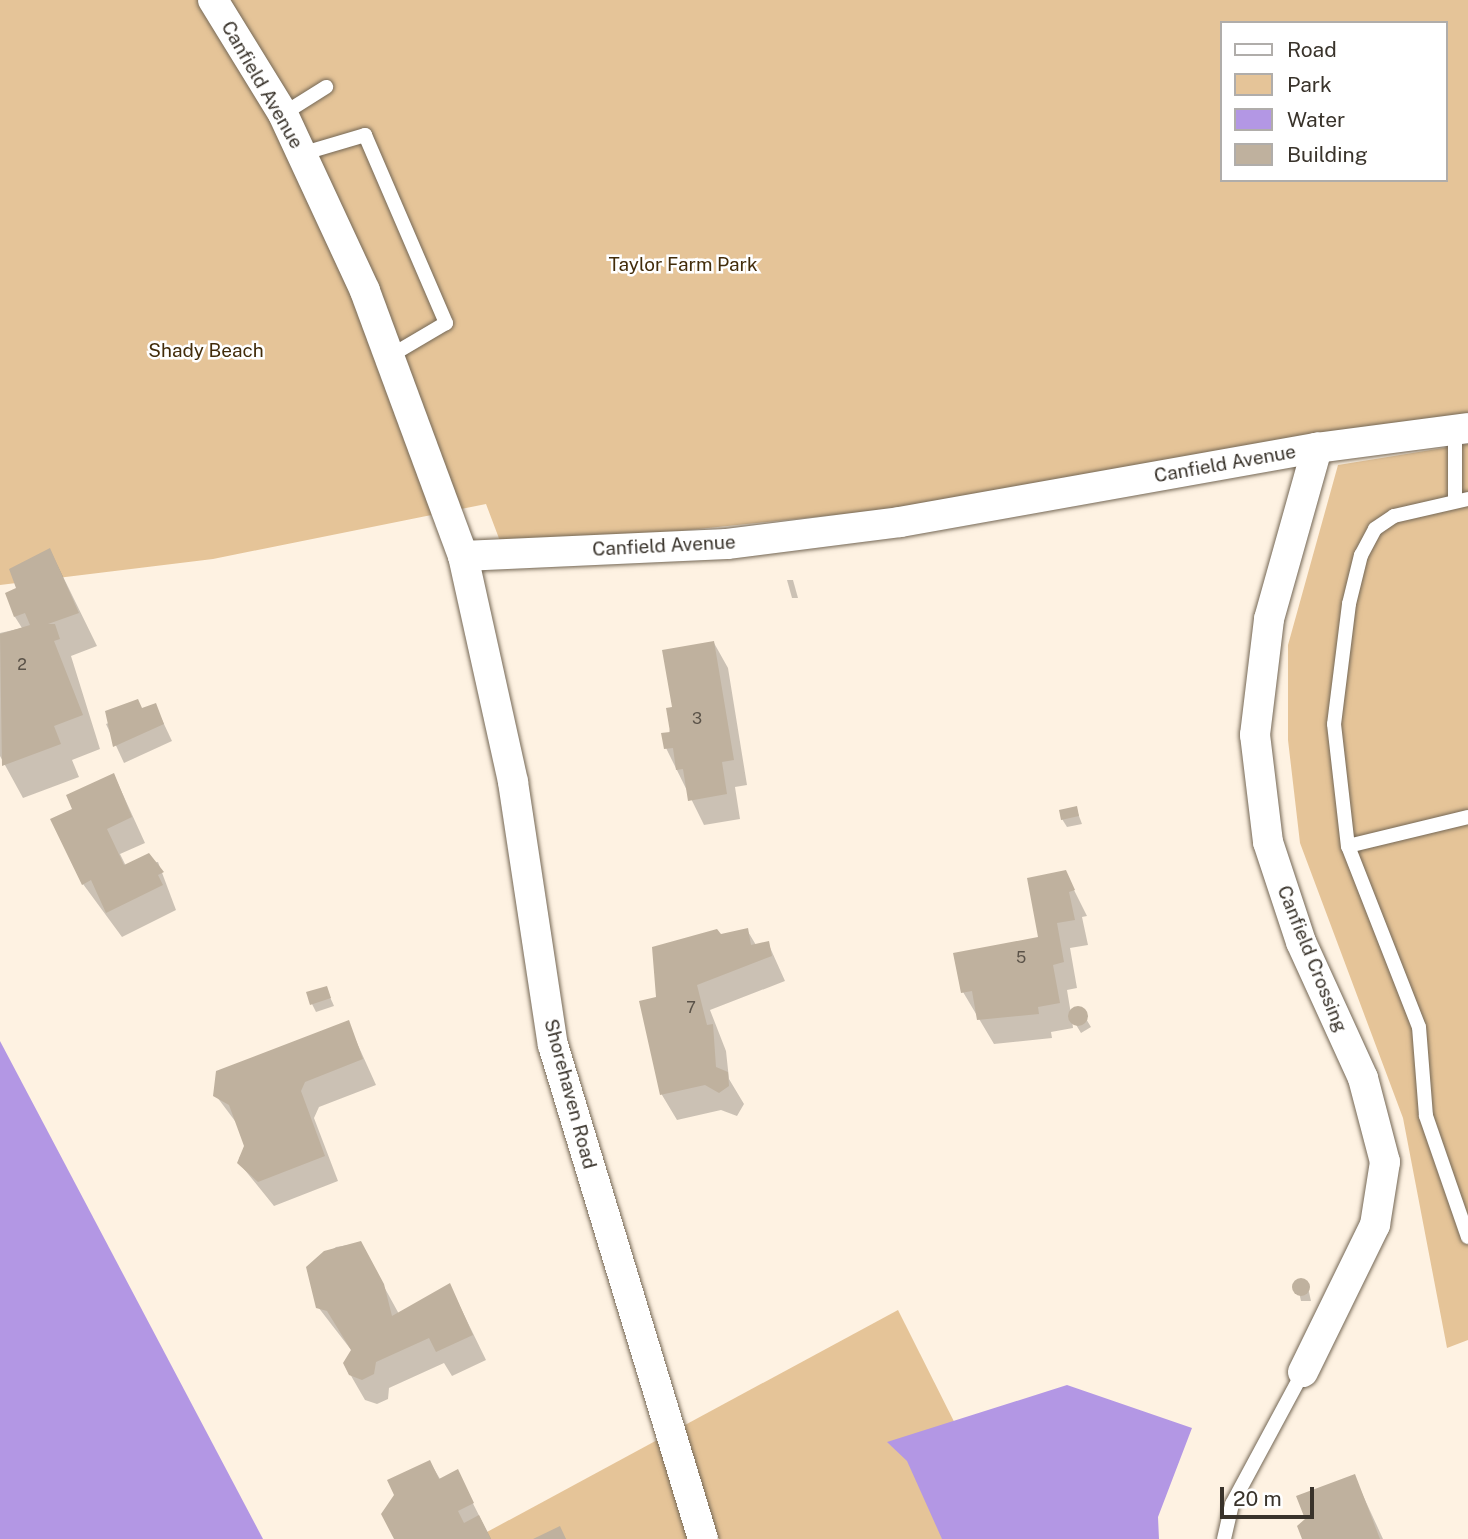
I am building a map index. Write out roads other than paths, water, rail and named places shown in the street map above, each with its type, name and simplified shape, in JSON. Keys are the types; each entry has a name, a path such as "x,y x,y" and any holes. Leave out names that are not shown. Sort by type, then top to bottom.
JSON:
{"street":[{"name":"Canfield Avenue","path":"213,0 283,114 301,153 390,356 463,556 727,544 900,522 1317,448 1462,429"},
{"name":"Canfield Crossing","path":"1303,1372 1374,1225 1385,1162 1363,1078 1301,942 1268,842 1255,735 1269,619 1317,448"},
{"name":"Shorehaven Road","path":"463,556 513,782 554,1045 703,1539"}],"lane":[{"path":"283,114 326,87"},
{"path":"301,153 365,135 446,323 390,356"},
{"path":"1462,429 1462,500 1394,516 1375,529 1361,555 1338,668 1334,724 1348,846 1419,1027 1426,1116 1468,1237"},
{"path":"1348,846 1468,817"},
{"path":"1224,1539 1232,1504 1303,1372"}],"water":[{"path":"0,1041 263,1539 0,1539"},
{"path":"1067,1385 1192,1428 1158,1517 1159,1539 942,1539 907,1461 887,1442"}],"park label":[{"name":"Taylor Farm Park","path":"683,265"},
{"name":"Shady Beach","path":"206,351"}]}
